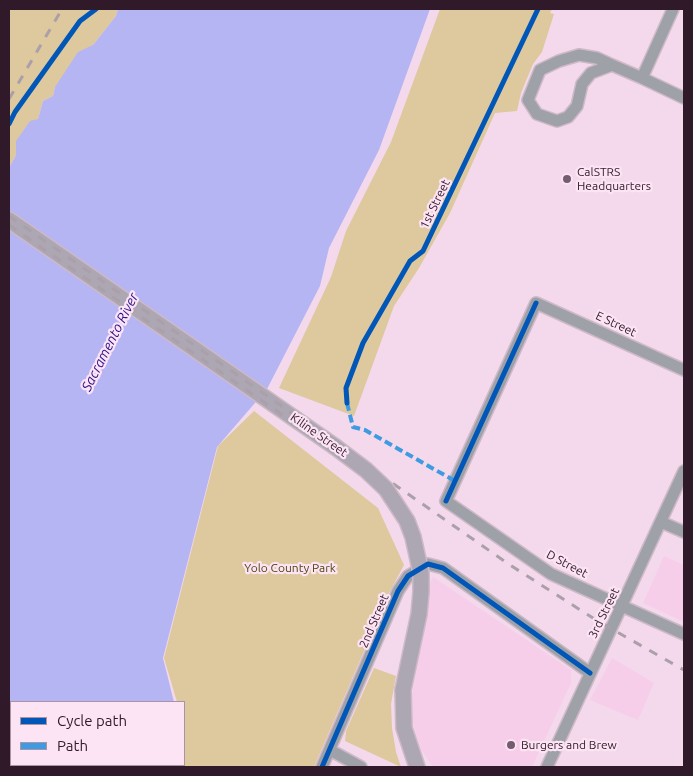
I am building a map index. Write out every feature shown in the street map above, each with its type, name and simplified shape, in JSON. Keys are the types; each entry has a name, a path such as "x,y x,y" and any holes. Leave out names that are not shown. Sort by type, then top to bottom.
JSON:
{"main road":[{"name":"Kiline Street","path":"9,220 356,462 386,489 407,521 418,555 421,573 420,614 403,690 402,714 405,737 417,767"}],"street":[{"path":"642,78 673,9"},
{"path":"612,65 591,73 582,84 577,106 568,117 557,121 537,114 528,100 540,70 559,61 579,55 597,58 684,98"},
{"name":"E Street","path":"446,501 536,303 684,370"},
{"name":"3rd Street","path":"547,767 684,471"},
{"name":"D Street","path":"446,501 551,574 684,634"},
{"path":"661,522 684,532"},
{"name":"2nd Street","path":"322,767 398,591 408,576 428,564 443,568 590,673"},
{"path":"330,750 361,767"}],"shaded area":[{"path":"664,556 684,565 684,622 643,603"},
{"path":"433,577 571,670 571,683 532,767 433,767 420,748 409,711 424,629 427,588"},
{"path":"612,658 654,683 638,720 590,700"}],"green space":[{"path":"118,9 116,16 93,45 55,87 53,96 43,101 38,119 26,127 17,141 16,155 9,168 9,10"},
{"path":"440,9 552,9 550,13 554,14 542,52 533,64 521,93 517,111 495,113 450,213 419,268 394,306 354,416 279,388 331,277 346,231 391,142"},
{"name":"Yolo County Park","path":"254,411 378,508 404,565 389,593 314,767 175,767 185,766 185,701 177,701 164,658 218,446"},
{"path":"374,668 396,676 391,704 392,728 401,767 345,741 346,731"}],"water":[{"name":"Sacramento River","path":"118,9 430,9 379,150 329,248 320,286 267,389 217,447 163,658 174,701 10,701 10,766 172,767 9,767 9,168 16,155 16,141 30,121 38,119 43,101 53,96 55,87 78,52 93,45 116,16"}],"railway":[{"path":"9,99 62,9"},
{"path":"9,216 510,565 596,620 684,670"},
{"path":"9,225 369,475"}],"marked path":[{"path":"347,403 353,427 365,430 455,481"}],"cycle path":[{"path":"9,124 15,112 80,21 96,9"},
{"name":"1st Street","path":"347,403 346,388 363,343 410,261 423,251 538,9"},
{"path":"446,501 536,303"},
{"path":"322,767 398,591 408,576 428,564 443,568 590,673"}],"place":[{"name":"CalSTRS Headquarters","path":"567,179"},
{"name":"Burgers and Brew","path":"511,745"}]}
